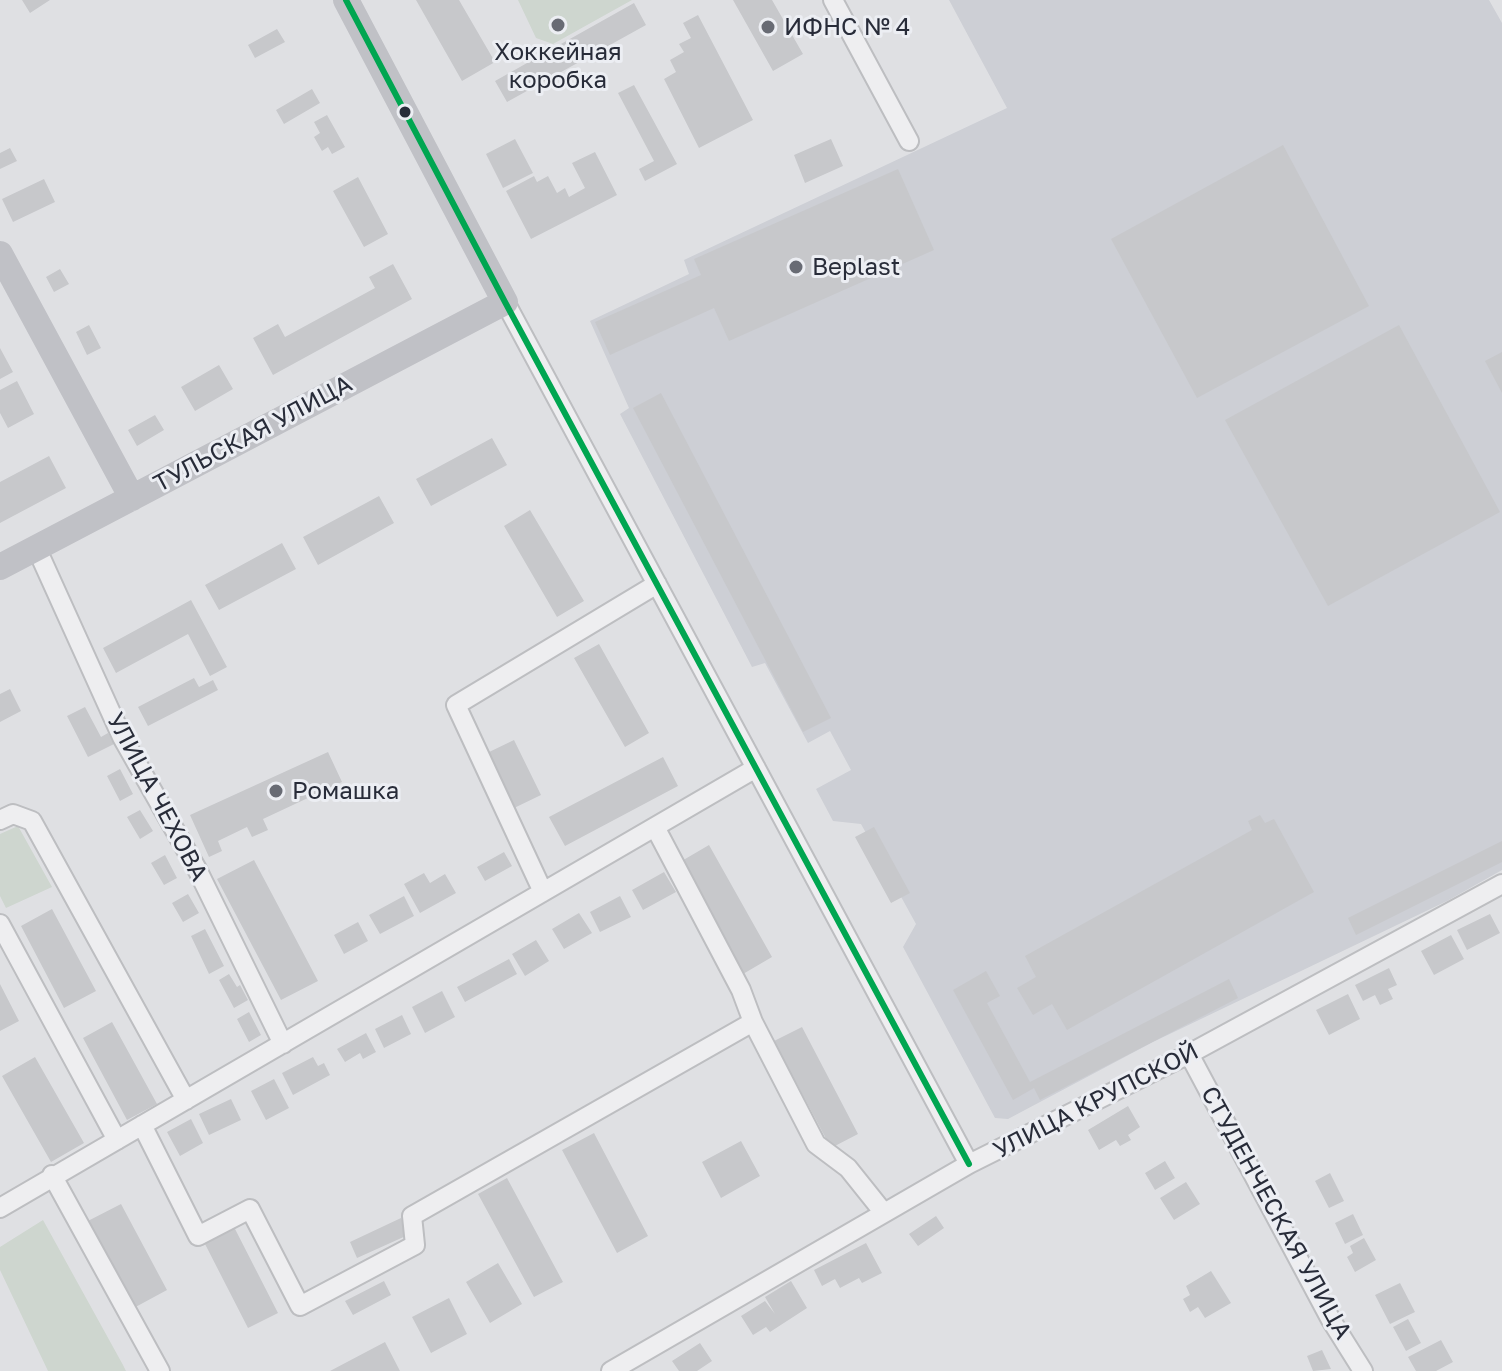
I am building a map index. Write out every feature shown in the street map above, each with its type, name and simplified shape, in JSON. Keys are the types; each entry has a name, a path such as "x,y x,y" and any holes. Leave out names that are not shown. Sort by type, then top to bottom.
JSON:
{"main road":[{"path":"346,0 505,302"},
{"path":"0,254 132,498"},
{"name":"ТУЛЬСКАЯ УЛИЦА","path":"0,567 505,302"}],"street":[{"path":"833,0 909,141"},
{"path":"505,302 969,1164"},
{"name":"УЛИЦА ЧЕХОВА","path":"36,547 122,737 198,871 283,1044"},
{"path":"543,892 456,705 657,584"},
{"path":"0,1208 756,768"},
{"path":"0,820 13,814 32,821 186,1100"},
{"path":"655,827 741,990 753,1022 816,1144 848,1168 884,1213"},
{"name":"УЛИЦА КРУПСКОЙ","path":"611,1371 969,1164 1189,1054 1502,884"},
{"path":"0,924 117,1140"},
{"path":"142,1125 198,1236 250,1209 300,1306 415,1245 412,1216 753,1022"},
{"name":"СТУДЕНЧЕСКАЯ УЛИЦА","path":"1189,1054 1331,1320 1363,1371"},
{"path":"52,1175 160,1371"}],"shaded area":[{"name":"Хоккейная коробка","path":"518,0 632,0 553,44 536,38"},
{"name":"Beplast","path":"949,0 1489,0 1502,23 1502,870 1447,901 1153,1042 1008,1119 995,1118 903,947 916,924 861,824 833,821 816,789 851,770 830,731 808,743 765,663 752,667 620,414 629,408 590,321 689,274 684,260 1007,108"},
{"path":"18,826 52,887 6,908 0,896 0,834"},
{"path":"43,1220 126,1371 48,1371 0,1270 0,1247"}],"building":[{"path":"22,0 50,0 30,13"},
{"path":"416,0 459,0 495,62 462,81"},
{"name":"ИФНС № 4","path":"733,0 772,0 803,54 773,71"},
{"path":"634,3 646,25 507,102 495,81"},
{"path":"698,15 753,120 699,148 664,79 676,72 670,60 684,52 679,44 691,38 683,23"},
{"path":"277,29 285,42 255,58 248,45"},
{"path":"634,85 677,164 645,181 639,169 654,161 618,93"},
{"path":"312,89 320,103 284,124 276,110"},
{"path":"327,115 345,147 332,154 328,147 322,151 314,137 320,133 314,122"},
{"path":"515,139 533,173 503,188 486,154"},
{"path":"831,139 843,166 805,183 794,155"},
{"path":"1283,145 1369,306 1197,398 1111,239"},
{"path":"10,148 17,161 0,169 0,153"},
{"path":"595,152 617,195 531,239 506,191 534,176 537,182 548,176 557,193 565,188 569,197 585,188 572,163"},
{"name":"Beplast","path":"898,169 934,250 729,341 714,308 610,355 595,322 701,275 694,259"},
{"path":"358,177 388,234 364,247 333,191"},
{"path":"44,179 55,202 13,222 2,199"},
{"path":"393,264 412,299 273,375 253,338 278,324 285,337 375,288 369,277"},
{"path":"60,269 69,284 54,292 46,277"},
{"path":"89,325 101,348 87,355 76,332"},
{"path":"1399,325 1500,512 1328,606 1225,420"},
{"path":"0,348 13,372 0,379"},
{"path":"1502,352 1502,393 1485,361"},
{"path":"219,365 233,389 195,411 181,387"},
{"path":"17,381 34,414 8,428 0,413 0,390"},
{"path":"661,393 831,718 803,732 633,408"},
{"path":"155,415 164,430 137,446 128,430"},
{"path":"492,438 507,465 431,506 416,479"},
{"path":"49,456 66,488 0,523 0,482"},
{"path":"379,496 394,523 318,565 303,537"},
{"path":"530,510 584,601 557,617 504,526"},
{"path":"282,543 296,569 219,610 205,585"},
{"path":"191,600 227,667 210,676 188,634 116,673 103,648"},
{"path":"599,644 649,733 625,747 574,658"},
{"path":"194,678 199,687 213,680 218,690 148,726 138,707"},
{"path":"10,689 21,711 0,722 0,694"},
{"path":"85,707 101,737 108,733 114,744 88,757 67,716"},
{"path":"514,740 541,795 512,809 485,754"},
{"path":"328,752 342,782 263,819 268,830 252,837 247,827 218,841 222,851 209,857 190,815"},
{"path":"663,757 678,786 565,846 549,817"},
{"path":"120,769 133,794 120,801 107,776"},
{"path":"140,810 153,831 140,839 127,817"},
{"path":"1260,815 1265,823 1274,819 1314,892 1067,1030 1052,1004 1033,1015 1017,988 1036,977 1025,956 1252,830 1248,821"},
{"path":"874,827 910,893 891,903 855,837"},
{"path":"1502,841 1502,862 1356,935 1348,918"},
{"path":"709,845 772,957 743,974 680,862"},
{"path":"504,852 512,866 485,881 477,867"},
{"path":"165,855 177,878 164,885 151,863"},
{"path":"254,860 318,981 281,1000 217,879"},
{"path":"664,872 676,892 643,910 632,890"},
{"path":"424,873 430,883 445,874 456,893 420,913 404,884"},
{"path":"188,894 199,913 183,922 172,903"},
{"path":"404,896 414,916 380,934 369,915"},
{"path":"620,896 631,917 600,932 590,912"},
{"path":"52,909 96,991 64,1008 21,926"},
{"path":"579,913 592,933 564,949 552,929"},
{"path":"1490,914 1500,933 1467,950 1457,930"},
{"path":"358,922 368,941 344,954 334,935"},
{"path":"205,929 224,966 209,974 191,936"},
{"path":"1451,935 1464,959 1434,975 1421,951"},
{"path":"536,940 549,961 525,976 512,954"},
{"path":"509,959 517,974 465,1002 457,987"},
{"path":"1389,968 1397,985 1388,989 1393,999 1380,1005 1375,995 1363,1001 1355,985"},
{"path":"986,971 1000,996 987,1003 1030,1082 1229,979 1238,998 1040,1100 1034,1088 1013,1100 953,990"},
{"path":"229,974 248,1000 234,1008 219,980"},
{"path":"0,984 19,1021 0,1031"},
{"path":"442,991 455,1017 425,1033 412,1007"},
{"path":"1348,994 1360,1019 1329,1035 1316,1010"},
{"path":"249,1012 261,1035 249,1042 237,1019"},
{"path":"402,1015 411,1034 384,1048 375,1029"},
{"path":"112,1022 157,1104 127,1120 83,1038"},
{"path":"802,1027 858,1134 831,1148 774,1041"},
{"path":"366,1033 376,1052 363,1059 360,1053 345,1062 337,1049"},
{"path":"35,1057 84,1143 51,1162 2,1076"},
{"path":"313,1057 318,1066 324,1063 330,1075 293,1095 282,1073"},
{"path":"274,1079 289,1108 266,1120 251,1091"},
{"path":"231,1099 241,1120 209,1135 199,1114"},
{"path":"1128,1106 1140,1127 1128,1135 1131,1140 1120,1146 1116,1140 1099,1150 1088,1130"},
{"path":"191,1119 203,1143 180,1156 167,1132"},
{"path":"594,1133 648,1236 617,1253 562,1150"},
{"path":"741,1141 760,1176 721,1198 702,1162"},
{"path":"1165,1161 1175,1178 1155,1190 1145,1173"},
{"path":"1330,1173 1344,1201 1329,1208 1315,1181"},
{"path":"507,1178 563,1282 534,1297 478,1194"},
{"path":"1186,1182 1200,1204 1174,1220 1160,1198"},
{"path":"121,1204 167,1290 130,1310 84,1223"},
{"path":"1353,1214 1363,1235 1345,1244 1335,1223"},
{"path":"936,1216 944,1228 918,1246 909,1234"},
{"path":"401,1218 408,1235 357,1258 350,1242"},
{"path":"234,1227 278,1313 248,1328 205,1244"},
{"path":"1364,1238 1376,1260 1355,1272 1347,1257 1353,1253 1350,1246"},
{"path":"866,1243 882,1273 862,1283 859,1278 840,1288 835,1279 822,1286 814,1270"},
{"path":"498,1263 522,1304 490,1323 466,1282"},
{"path":"1211,1271 1231,1303 1205,1318 1198,1307 1190,1312 1183,1299 1190,1295 1186,1286"},
{"path":"384,1281 391,1295 353,1315 345,1301"},
{"path":"791,1281 807,1308 770,1332 766,1327 753,1335 741,1316 765,1301 775,1314 765,1297"},
{"path":"1400,1283 1415,1312 1390,1324 1375,1295"},
{"path":"449,1298 467,1334 431,1353 412,1317"},
{"path":"1408,1319 1421,1343 1406,1351 1393,1327"},
{"path":"1441,1340 1453,1362 1436,1371 1416,1371 1408,1357"},
{"path":"385,1342 400,1371 330,1371"},
{"path":"700,1343 712,1361 697,1371 679,1371 672,1361"},
{"path":"1322,1350 1331,1369 1313,1371 1307,1356"}],"transit line":[{"path":"346,0 969,1164"}],"place":[{"name":"Хоккейная коробка","path":"558,25"},
{"name":"ИФНС № 4","path":"768,27"},
{"name":"Beplast","path":"796,267"},
{"name":"Ромашка","path":"276,791"}]}
